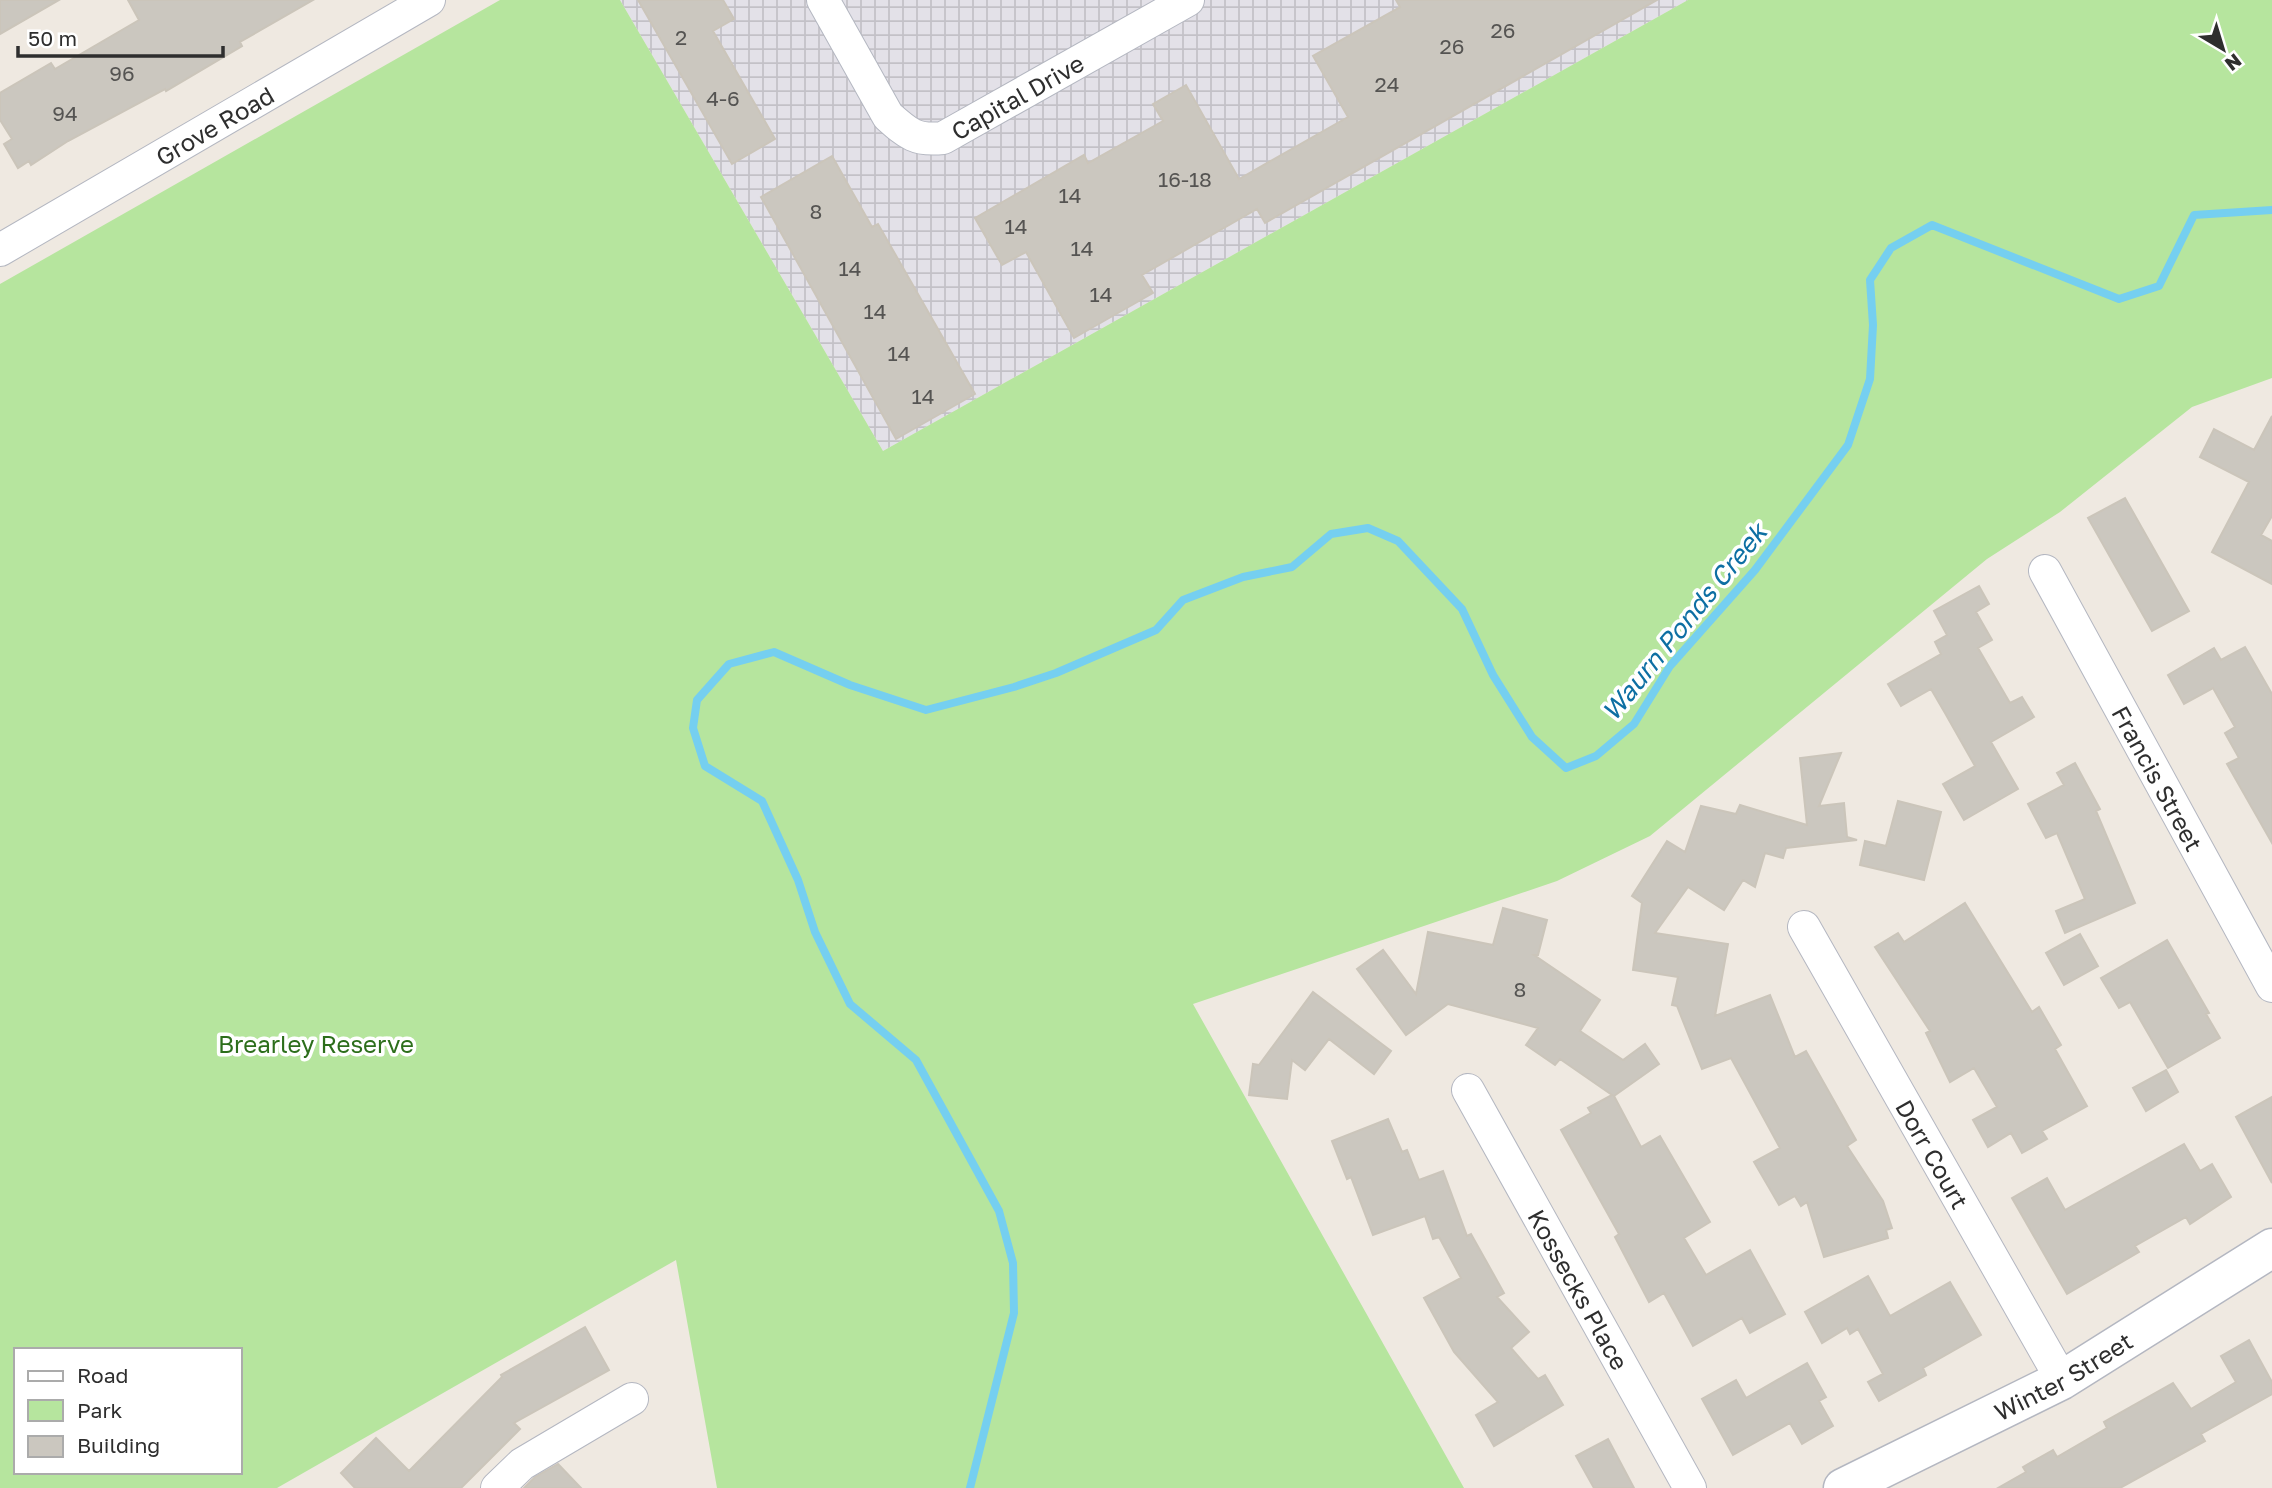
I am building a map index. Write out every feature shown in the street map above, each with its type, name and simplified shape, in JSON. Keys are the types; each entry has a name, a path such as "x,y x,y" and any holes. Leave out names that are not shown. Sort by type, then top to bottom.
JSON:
{"street":[{"name":"Grove Road","path":"0,250 429,0"},
{"name":"Capital Drive","path":"823,0 888,116 903,130 923,141 943,138 1188,0"},
{"name":"Francis Street","path":"2045,571 2272,986"},
{"name":"Dorr Court","path":"1804,927 2062,1380"},
{"name":"Kossecks Place","path":"1468,1090 1690,1488"},
{"name":"Winter Street","path":"1843,1488 2062,1380 2272,1248"},
{"path":"497,1488 522,1464 632,1399"}],"shaded area":[{"path":"620,0 1688,0 883,451"}],"green space":[{"name":"Brearley Reserve","path":"500,0 620,0 883,451 1688,0 2272,0 2272,378 2192,407 2060,512 1987,559 1650,836 1557,881 1193,1004 1464,1488 717,1488 676,1260 277,1488 0,1488 0,284"}],"building":[{"path":"0,0 59,0 0,34"},
{"path":"128,0 313,0 240,42 242,46 166,91 165,89 68,141 31,165 29,161 18,168 4,144 12,139 0,120 0,93 51,63 55,69 139,20"},
{"path":"638,0 723,0 734,19 713,31 775,139 732,164"},
{"path":"1396,0 1657,0 1265,223 1257,209 1142,275 1153,293 1074,338 1026,252 1002,265 975,218 1084,155 1088,163 1163,121 1153,104 1186,85 1239,179 1348,117 1313,56 1400,7"},
{"path":"832,156 872,227 878,224 975,394 896,439 761,197"},
{"path":"2272,416 2272,516 2261,535 2272,541 2272,584 2212,552 2249,482 2200,457 2214,429 2254,450"},
{"path":"2125,498 2189,611 2152,631 2088,518"},
{"path":"1979,586 1989,604 1976,612 1992,640 1978,648 2010,703 2022,697 2034,717 1991,742 2018,789 1964,820 1943,784 1975,766 1931,689 1901,706 1888,684 1941,654 1935,642 1947,635 1934,611"},
{"path":"2245,647 2272,694 2272,843 2227,764 2239,758 2225,733 2235,727 2213,688 2184,704 2168,675 2214,648 2221,660"},
{"path":"1841,753 1819,806 1844,803 1847,837 1857,840 1786,848 1783,858 1765,853 1755,887 1743,880 1724,910 1688,887 1655,933 1728,944 1715,1016 1770,995 1795,1057 1806,1051 1856,1140 1847,1146 1883,1201 1892,1228 1886,1230 1888,1238 1824,1257 1807,1202 1801,1206 1795,1196 1779,1205 1754,1162 1780,1148 1731,1058 1702,1069 1677,1006 1672,1005 1678,977 1633,970 1642,903 1632,896 1667,841 1685,852 1701,806 1736,814 1740,805 1807,825 1800,758"},
{"path":"2075,763 2100,809 2096,811 2135,903 2065,933 2056,911 2085,899 2057,833 2046,838 2028,804 2064,785 2057,773"},
{"path":"1898,801 1941,812 1924,880 1860,865 1865,841 1886,846"},
{"path":"1965,903 2032,1012 2039,1007 2061,1045 2055,1049 2087,1106 2042,1131 2047,1139 2022,1153 2011,1133 1988,1147 1973,1120 1997,1107 1974,1068 1950,1082 1926,1033 1930,1031 1875,947 1898,933 1904,942"},
{"path":"1503,908 1547,920 1538,955 1534,955 1600,1000 1580,1031 1623,1060 1645,1044 1659,1064 1614,1096 1641,1147 1660,1136 1710,1222 1684,1238 1706,1275 1750,1250 1785,1314 1750,1333 1742,1318 1693,1346 1664,1293 1649,1302 1615,1237 1619,1234 1561,1130 1591,1113 1588,1108 1612,1095 1560,1059 1555,1065 1526,1045 1538,1028 1448,1004 1406,1035 1357,969 1383,950 1416,994 1428,932 1493,945"},
{"path":"2080,934 2098,966 2064,985 2046,953"},
{"path":"2167,940 2209,1013 2206,1014 2220,1038 2168,1068 2130,1002 2119,1008 2101,978"},
{"path":"1313,992 1391,1051 1374,1074 1329,1039 1305,1070 1292,1060 1287,1099 1249,1095 1253,1064 1259,1065"},
{"path":"2166,1070 2178,1092 2146,1111 2133,1088"},
{"path":"2272,1097 2272,1183 2236,1117"},
{"path":"1388,1119 1402,1152 1407,1150 1419,1180 1443,1171 1467,1236 1471,1234 1504,1293 1497,1297 1529,1332 1511,1348 1538,1379 1545,1375 1563,1405 1494,1446 1476,1415 1498,1402 1454,1352 1424,1298 1461,1278 1439,1237 1433,1239 1425,1216 1373,1235 1351,1177 1347,1179 1332,1141"},
{"path":"2184,1144 2200,1171 2212,1164 2231,1197 2190,1224 2186,1217 2135,1246 2139,1252 2067,1294 2012,1198 2047,1178 2065,1210"},
{"path":"1868,1276 1890,1316 1950,1282 1981,1335 1923,1368 1926,1375 1879,1401 1868,1382 1883,1374 1858,1329 1850,1334 1847,1328 1822,1343 1805,1312"},
{"path":"585,1327 609,1370 514,1423 520,1429 461,1488 355,1488 341,1473 376,1438 409,1471 502,1377 501,1375"},
{"path":"2249,1340 2272,1382 2272,1394 2201,1434 2205,1441 2120,1488 1998,1488 2026,1472 2023,1467 2053,1450 2057,1457 2107,1428 2104,1422 2173,1383 2191,1409 2236,1382 2221,1356"},
{"path":"1807,1363 1826,1397 1819,1401 1833,1426 1802,1444 1790,1423 1733,1455 1702,1399 1736,1380 1746,1398"},
{"path":"1608,1439 1634,1488 1594,1488 1576,1456"},
{"path":"558,1464 581,1488 524,1488 535,1477"}],"waterway":[{"name":"Waurn Ponds Creek","path":"970,1488 1014,1313 1013,1263 999,1211 916,1060 850,1004 815,932 798,880 762,801 705,766 693,728 697,700 729,664 774,652 850,685 926,710 1056,673 1156,630 1183,600 1243,577 1292,567 1331,534 1368,528 1398,541 1462,609 1493,675 1532,737 1566,768 1596,756 1634,724 1670,666 1755,570 1848,445 1870,379 1873,325 1870,280 1891,248 1932,225 2119,299 2159,286 2194,215 2272,210"}]}
